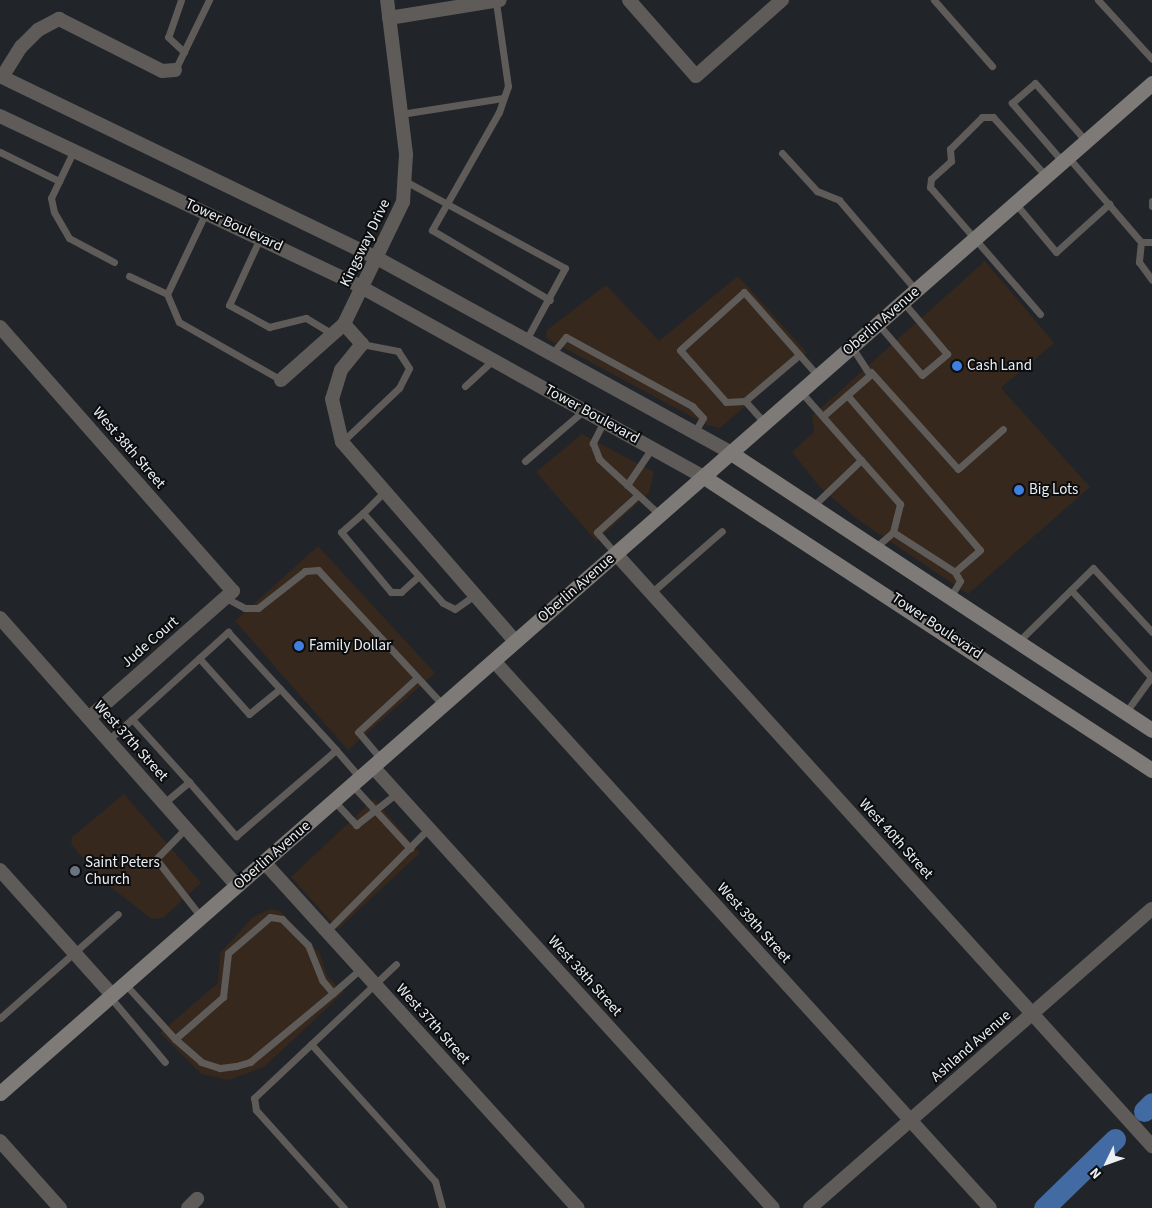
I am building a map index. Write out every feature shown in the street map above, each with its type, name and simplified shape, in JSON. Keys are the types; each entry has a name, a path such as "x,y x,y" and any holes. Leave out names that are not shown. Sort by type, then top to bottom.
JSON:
{"street":[{"name":"Kingsway Drive","path":"281,380 344,324 400,213 407,182 387,0"},
{"path":"629,0 696,76 782,0"},
{"path":"389,18 498,1"},
{"path":"175,70 162,71 59,19 38,30 21,47 1,77 377,258 731,453 1152,730"},
{"name":"Oberlin Avenue","path":"0,1094 1152,83"},
{"name":"Tower Boulevard","path":"0,116 361,287 652,447 704,477 1152,770"},
{"path":"344,324 362,344 341,370 332,399 342,442 516,642"},
{"name":"West 38th Street","path":"0,327 230,595"},
{"name":"West 40th Street","path":"616,554 1152,1146"},
{"name":"Jude Court","path":"88,718 230,595"},
{"name":"West 37th Street","path":"0,618 237,886"},
{"name":"West 39th Street","path":"494,661 990,1208"},
{"name":"West 38th Street","path":"377,763 397,793 774,1208"},
{"name":"West 37th Street","path":"264,862 578,1208"},
{"path":"0,870 111,996"},
{"name":"Ashland Avenue","path":"810,1208 1152,909"},
{"path":"0,1141 60,1208"}],"lane":[{"path":"181,0 168,37 184,52"},
{"path":"175,70 209,0"},
{"path":"934,0 992,66"},
{"path":"1098,0 1152,59"},
{"path":"498,1 508,86 444,202 432,230 436,235 550,300"},
{"path":"1086,141 1035,83 1012,103 1109,204 1141,242 1139,262 1152,280"},
{"path":"401,114 503,98"},
{"path":"1040,314 930,187 931,178 951,161 950,149 982,117 993,117 1046,176"},
{"path":"74,150 51,198 62,231 114,262"},
{"path":"0,152 59,181"},
{"path":"782,153 817,191 840,200 916,290"},
{"path":"407,182 565,268 550,300 526,340"},
{"path":"1152,201 1152,206"},
{"path":"1015,203 1056,252 1109,204"},
{"path":"167,294 206,212"},
{"path":"261,238 229,305 269,327 306,318 333,334"},
{"path":"1141,242 1152,242"},
{"path":"129,276 167,294 183,326 238,352 281,380"},
{"path":"799,355 745,401 726,402 680,350 744,292 818,376"},
{"path":"878,324 922,375 947,354 903,302"},
{"path":"552,354 566,337 692,406 702,418 694,433"},
{"path":"342,442 399,388 408,373 398,352 362,344"},
{"path":"852,347 958,469 1003,429"},
{"path":"465,386 493,360"},
{"path":"823,416 872,372"},
{"path":"801,392 900,504 893,532 876,547"},
{"path":"847,395 980,550 955,572"},
{"path":"745,401 765,423"},
{"path":"525,460 584,410"},
{"path":"604,421 593,443 599,459 660,515"},
{"path":"627,485 652,447"},
{"path":"813,506 861,460"},
{"path":"384,492 341,532 391,592 401,592 419,576"},
{"path":"616,554 597,532 638,495"},
{"path":"363,513 450,608 460,607 475,595"},
{"path":"651,593 722,531"},
{"path":"893,532 955,572 960,581 951,596"},
{"path":"1020,642 1093,568 1152,632"},
{"path":"230,595 245,608 258,608 305,571 318,570 443,705"},
{"path":"1071,590 1151,677 1126,712"},
{"path":"108,740 228,632 336,750 376,810 410,848"},
{"path":"199,658 249,714 280,689"},
{"path":"377,763 358,732 418,678"},
{"path":"132,719 236,836 336,750"},
{"path":"164,803 189,782"},
{"path":"334,801 356,825 397,793"},
{"path":"186,828 156,860 201,917"},
{"path":"327,931 429,828"},
{"path":"0,1018 118,914"},
{"path":"175,1038 223,997 228,953 270,917 282,919 308,945 322,980 333,993"},
{"path":"344,1208 254,1105 257,1092 377,986 396,964"},
{"path":"125,984 175,1038 201,1062 220,1068 250,1062 361,969"},
{"path":"111,996 165,1062"},
{"path":"311,1044 435,1181 442,1208"}],"shaded area":[{"path":"985,261 1054,343 1001,388 1090,487 968,594 857,519 819,486 792,452 814,432 812,416"},
{"path":"738,276 807,353 720,428 707,425 546,338 547,330 606,285 659,341"},
{"path":"582,434 654,472 649,493 596,541 536,472"},
{"path":"318,546 435,673 348,750 235,621"},
{"path":"124,794 201,883 163,918 152,919 100,879 71,844 72,837"},
{"path":"374,799 420,853 338,929 291,877"},
{"path":"270,909 280,911 320,954 327,976 344,992 264,1067 229,1080 202,1074 160,1033 218,983 220,953 252,918"}],"waterway":[{"path":"1144,1111 1152,1103"},
{"path":"1044,1208 1115,1139"}],"place":[{"name":"Cash Land","path":"957,366"},
{"name":"Big Lots","path":"1019,490"},
{"name":"Family Dollar","path":"299,646"},
{"name":"Saint Peters Church","path":"75,871"}]}
